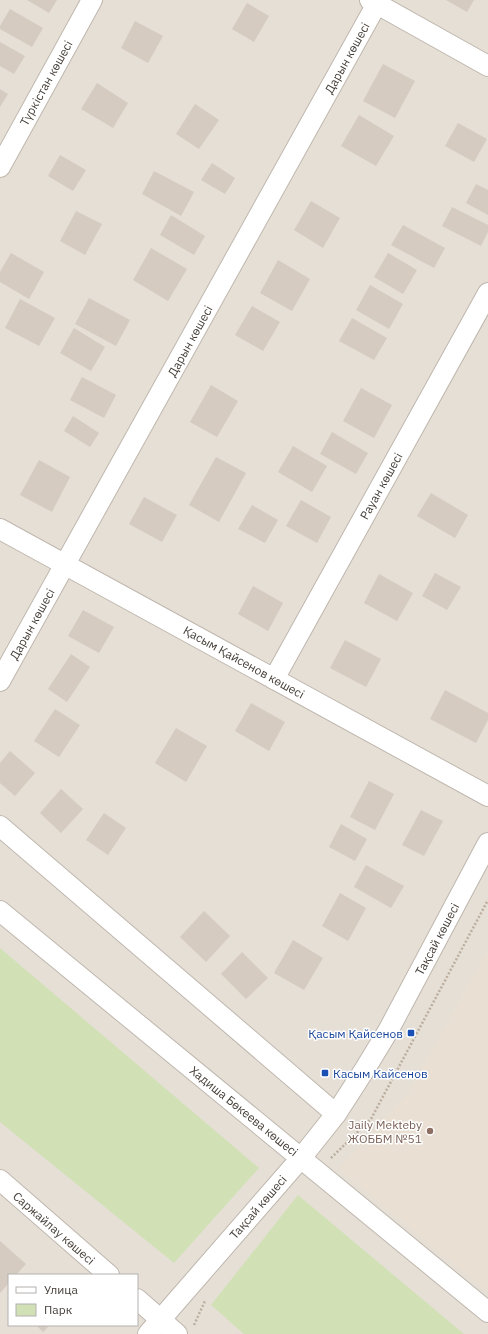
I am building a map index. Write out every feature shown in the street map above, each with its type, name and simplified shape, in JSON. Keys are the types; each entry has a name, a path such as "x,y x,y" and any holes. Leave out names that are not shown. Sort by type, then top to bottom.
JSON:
{"street":[{"name":"Түркістан көшесі","path":"0,167 92,0"},
{"path":"375,1 488,66"},
{"name":"Дарын көшесі","path":"0,681 66,564 375,1"},
{"name":"Рауан көшесі","path":"274,679 488,293"},
{"name":"Қасым Қайсенов көшесі","path":"0,528 488,796"},
{"path":"0,826 336,1114"},
{"name":"Тақсай көшесі","path":"154,1327 300,1158 336,1114 365,1070 388,1031 488,843"},
{"name":"Хадиша Бөкеева көшесі","path":"0,911 488,1312"},
{"name":"Саржайлау көшесі","path":"0,1180 108,1274"},
{"path":"138,1301 154,1327 177,1334"}],"shaded area":[{"path":"0,0 488,0 488,1334 0,1334"},
{"name":"Jaily Mekteby ЖОББМ №51","path":"488,949 488,1293 338,1169 408,1093"}],"green space":[{"path":"0,948 259,1168 174,1263 0,1122"},
{"path":"298,1195 464,1334 244,1334 211,1305"}],"building":[{"path":"27,0 57,0 49,13"},
{"path":"446,0 474,0 467,12"},
{"path":"247,3 269,16 254,42 232,29"},
{"path":"10,9 43,28 32,47 0,29 0,26"},
{"path":"135,21 163,36 148,63 121,48"},
{"path":"0,42 25,56 14,74 0,66"},
{"path":"383,64 415,81 395,118 363,101"},
{"path":"97,83 128,103 113,128 81,109"},
{"path":"0,89 8,94 0,107"},
{"path":"195,104 219,120 199,149 176,134"},
{"path":"359,115 394,136 376,166 341,146"},
{"path":"458,123 487,139 474,162 445,146"},
{"path":"60,155 86,170 73,191 48,176"},
{"path":"212,163 235,178 225,194 201,180"},
{"path":"154,171 194,192 181,216 142,194"},
{"path":"476,184 488,190 488,215 466,203"},
{"path":"311,201 340,218 323,248 294,230"},
{"path":"452,207 488,225 488,232 481,246 442,226"},
{"path":"76,211 102,224 85,255 60,241"},
{"path":"171,215 205,236 194,255 160,235"},
{"path":"403,225 445,248 434,268 391,245"},
{"path":"151,248 187,269 168,301 133,280"},
{"path":"11,253 44,272 29,299 0,282 0,272"},
{"path":"388,253 417,270 403,294 374,277"},
{"path":"278,260 310,279 292,311 260,293"},
{"path":"370,285 403,304 389,329 356,310"},
{"path":"89,298 130,320 116,346 75,324"},
{"path":"20,299 55,318 39,346 5,328"},
{"path":"252,306 280,322 263,351 235,335"},
{"path":"352,318 387,338 374,360 339,341"},
{"path":"74,328 105,347 91,371 60,353"},
{"path":"82,377 116,395 104,418 70,400"},
{"path":"211,385 238,401 217,437 190,422"},
{"path":"361,388 392,405 374,438 343,421"},
{"path":"73,416 99,433 90,447 64,431"},
{"path":"332,432 368,453 356,474 320,454"},
{"path":"293,446 327,466 312,492 278,472"},
{"path":"216,457 246,473 219,522 189,505"},
{"path":"39,460 70,477 52,512 20,495"},
{"path":"431,493 468,515 455,538 417,516"},
{"path":"144,497 177,515 162,542 129,524"},
{"path":"301,500 331,517 317,543 286,526"},
{"path":"252,505 278,520 265,543 238,529"},
{"path":"435,573 461,587 447,610 422,596"},
{"path":"379,574 413,593 397,621 364,603"},
{"path":"253,586 283,603 268,631 238,614"},
{"path":"83,610 114,627 99,653 68,636"},
{"path":"345,640 381,659 366,687 330,668"},
{"path":"71,654 90,667 67,702 48,689"},
{"path":"445,690 488,713 488,720 476,743 430,719"},
{"path":"251,703 285,722 269,751 235,731"},
{"path":"55,709 80,725 59,757 34,741"},
{"path":"176,728 207,746 186,782 155,763"},
{"path":"10,751 35,773 15,796 0,783 0,763"},
{"path":"369,781 394,794 375,830 350,817"},
{"path":"61,789 83,809 61,833 40,813"},
{"path":"421,810 443,821 424,856 402,845"},
{"path":"104,813 126,828 108,855 86,840"},
{"path":"341,824 367,839 355,861 329,847"},
{"path":"366,865 404,886 391,908 354,887"},
{"path":"340,893 366,908 348,941 322,926"},
{"path":"204,911 230,936 206,962 180,937"},
{"path":"293,940 323,958 304,990 274,973"},
{"path":"242,952 268,978 246,999 221,974"},
{"path":"0,1241 26,1264 17,1274 8,1274 8,1284 0,1293"},
{"path":"37,1326 49,1326 43,1332"}],"place":[{"name":"Қасым Қайсенов","path":"411,1033"},
{"name":"Касым Кайсенов","path":"325,1073"},
{"name":"Jaily Mekteby ЖОББМ №51","path":"430,1131"}]}
